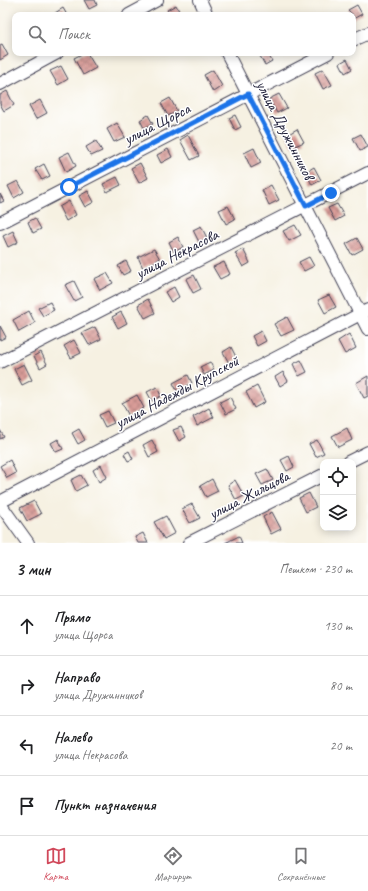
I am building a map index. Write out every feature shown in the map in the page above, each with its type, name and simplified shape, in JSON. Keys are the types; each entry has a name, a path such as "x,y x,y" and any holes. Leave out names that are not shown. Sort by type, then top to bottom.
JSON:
{"street":[{"path":"135,12 157,0"},
{"path":"200,0 206,12"},
{"path":"356,39 368,33"},
{"path":"0,84 51,56"},
{"name":"улица Дружинников","path":"229,56 306,206 364,312 368,329"},
{"name":"улица Щорса","path":"0,223 322,56"},
{"name":"улица Некрасова","path":"0,362 368,174"},
{"name":"улица Надежды Крупской","path":"0,503 364,312"},
{"path":"354,459 368,452"},
{"name":"улица Жильцова","path":"189,543 320,477"},
{"path":"0,503 28,543"}],"building":[{"path":"84,0 95,0 97,5 89,9"},
{"path":"176,5 180,12 168,12 167,10"},
{"path":"357,5 362,14 356,17 356,12 350,12 348,10"},
{"path":"63,8 65,12 57,12"},
{"path":"2,44 8,55 0,60 0,45"},
{"path":"78,56 89,56 96,68 83,75 74,58"},
{"path":"260,56 269,56 272,61 265,65"},
{"path":"347,59 352,69 345,73 340,63"},
{"path":"61,66 68,79 58,85 50,71"},
{"path":"323,69 332,85 323,89 315,73"},
{"path":"213,70 222,86 213,92 204,75"},
{"path":"7,91 14,105 4,111 0,104 0,95"},
{"path":"279,94 287,108 277,113 269,99"},
{"path":"170,98 177,111 168,116 161,103"},
{"path":"40,100 47,113 36,119 29,106"},
{"path":"148,115 153,124 144,128 140,120"},
{"path":"235,115 241,127 235,130 229,118"},
{"path":"117,123 125,137 114,142 107,129"},
{"path":"297,129 304,142 293,147 287,135"},
{"path":"361,134 368,147 360,151 353,138"},
{"path":"188,135 199,156 191,160 180,140"},
{"path":"96,141 102,151 91,156 86,147"},
{"path":"254,148 261,163 251,168 244,153"},
{"path":"168,149 172,157 161,163 157,155"},
{"path":"69,152 76,166 66,172 59,157"},
{"path":"140,163 148,178 139,183 131,168"},
{"path":"44,164 50,176 42,180 35,169"},
{"path":"314,167 321,180 312,185 306,172"},
{"path":"117,177 121,185 107,192 103,184"},
{"path":"18,181 24,192 14,198 8,186"},
{"path":"271,185 279,200 269,205 262,190"},
{"path":"88,191 94,202 85,207 79,196"},
{"path":"0,194 4,201 0,203"},
{"path":"69,201 76,215 66,221 59,207"},
{"path":"337,204 344,216 335,221 328,208"},
{"path":"228,206 235,219 226,224 219,210"},
{"path":"35,218 41,229 33,233 28,222"},
{"path":"295,225 301,235 289,241 283,231"},
{"path":"201,226 207,238 199,242 193,230"},
{"path":"13,231 18,242 8,247 3,236"},
{"path":"178,237 183,247 174,252 169,242"},
{"path":"357,238 363,249 352,255 346,244"},
{"path":"154,249 160,259 143,268 138,257"},
{"path":"243,249 250,263 243,267 235,253"},
{"path":"309,257 314,266 304,271 299,262"},
{"path":"126,261 131,271 123,275 118,266"},
{"path":"224,262 230,274 220,279 213,267"},
{"path":"107,273 113,283 100,290 94,279"},
{"path":"194,275 201,289 193,293 186,279"},
{"path":"74,281 82,297 74,301 65,285"},
{"path":"174,287 179,297 171,302 165,292"},
{"path":"329,295 336,307 325,313 318,300"},
{"path":"148,299 155,313 145,318 138,305"},
{"path":"50,302 54,310 43,316 38,308"},
{"path":"29,311 35,323 19,332 13,320"},
{"path":"121,312 127,323 118,328 112,317"},
{"path":"287,317 294,330 281,336 274,324"},
{"path":"0,326 6,337 0,340"},
{"path":"95,327 101,339 89,345 82,333"},
{"path":"261,331 266,341 257,346 252,336"},
{"path":"349,334 356,348 345,354 338,341"},
{"path":"74,340 81,353 71,358 64,346"},
{"path":"231,347 237,359 229,363 223,352"},
{"path":"41,352 47,364 40,368 34,356"},
{"path":"301,360 307,372 299,376 293,364"},
{"path":"210,362 214,370 204,375 200,367"},
{"path":"24,364 32,380 22,385 14,369"},
{"path":"283,372 288,381 280,386 275,377"},
{"path":"188,375 192,383 177,391 173,383"},
{"path":"368,376 368,396 364,398 356,383"},
{"path":"257,386 265,402 254,408 246,392"},
{"path":"157,387 161,396 152,401 147,392"},
{"path":"137,395 144,408 129,416 122,403"},
{"path":"230,397 236,409 226,414 220,402"},
{"path":"209,408 214,417 197,426 193,417"},
{"path":"108,411 114,423 105,427 99,415"},
{"path":"181,427 186,437 179,441 173,430"},
{"path":"347,428 352,440 338,447 332,436"},
{"path":"79,429 85,440 78,444 72,433"},
{"path":"0,430 4,437 0,439"},
{"path":"58,439 63,449 56,452 51,443"},
{"path":"152,440 158,452 149,457 143,445"},
{"path":"317,440 324,453 316,457 309,444"},
{"path":"129,451 133,459 128,461 124,454"},
{"path":"289,456 294,467 287,471 281,460"},
{"path":"10,460 16,473 7,478 0,466"},
{"path":"101,465 107,477 99,482 93,470"},
{"path":"267,469 273,480 262,485 256,474"},
{"path":"81,475 87,485 76,491 71,480"},
{"path":"212,479 218,491 206,497 200,486"},
{"path":"235,480 244,496 236,500 228,485"},
{"path":"309,493 316,507 306,512 299,498"},
{"path":"34,501 41,514 27,521 20,508"},
{"path":"192,504 200,518 190,523 182,509"},
{"path":"272,512 281,529 271,534 263,517"},
{"path":"166,516 175,533 164,539 154,522"},
{"path":"143,533 148,543 138,543 135,537"},
{"path":"239,536 242,543 225,543"}],"route":[{"path":"69,187 248,94 306,206 331,193"}]}
